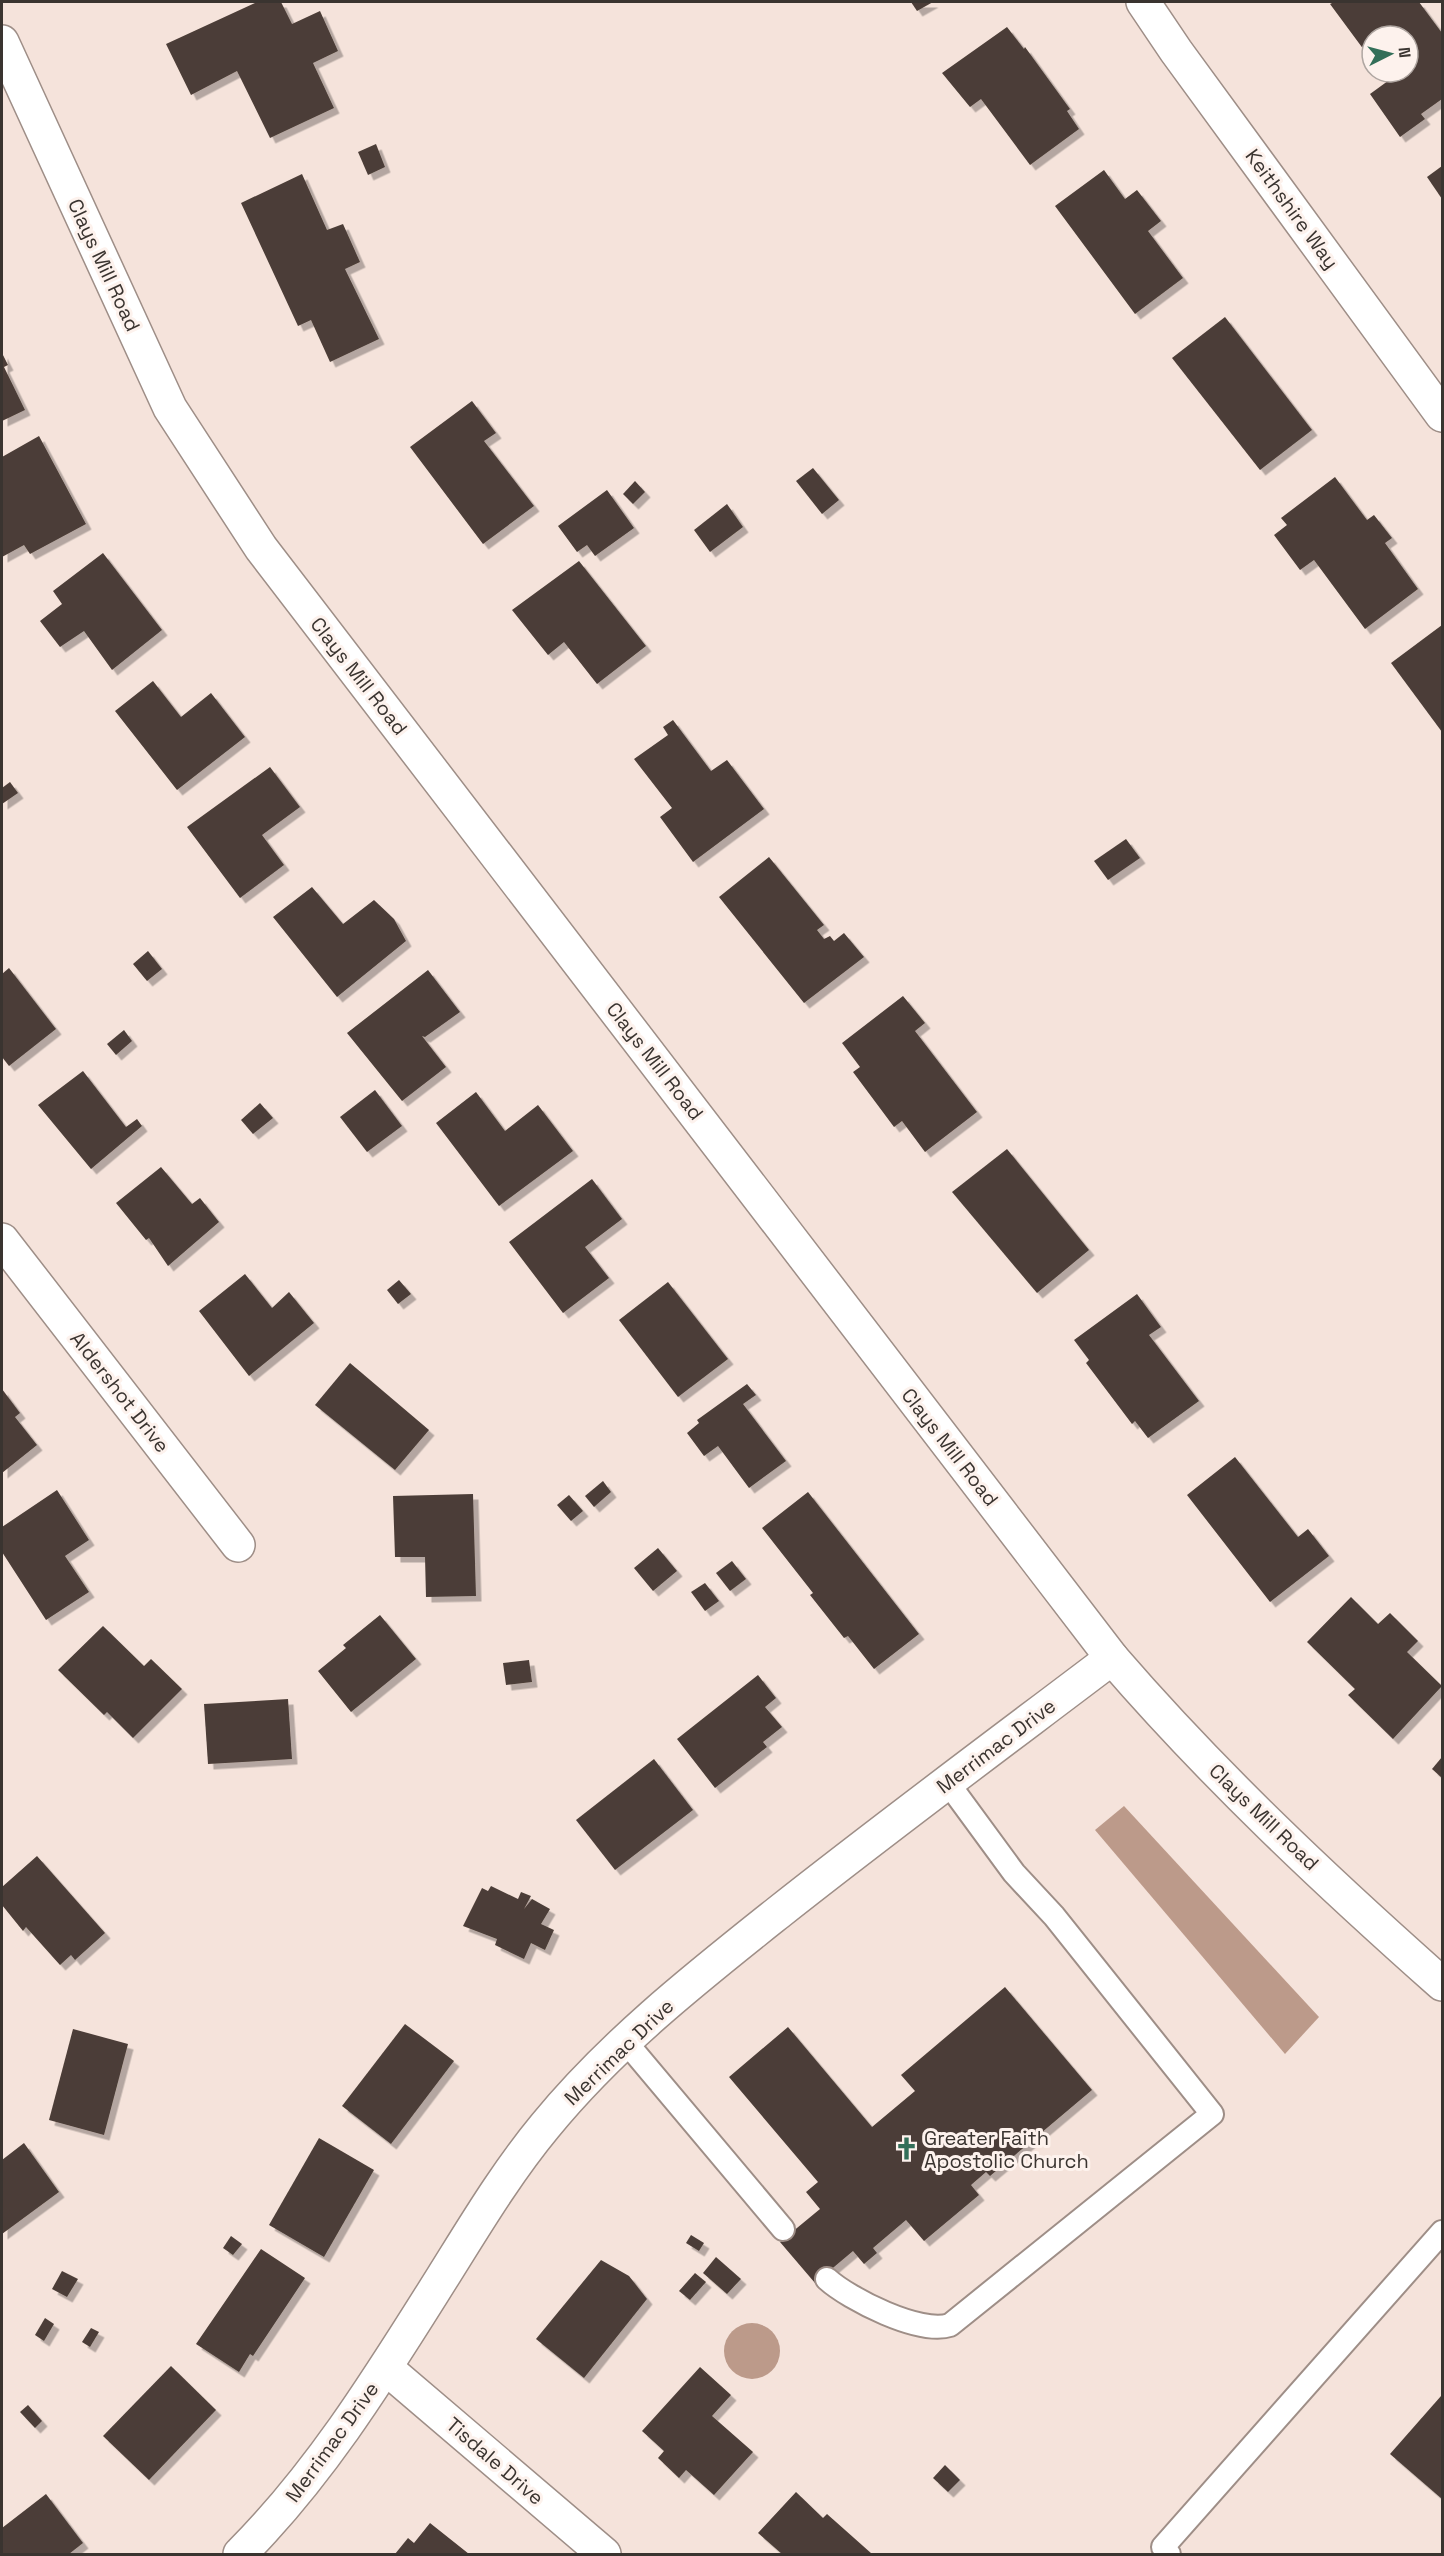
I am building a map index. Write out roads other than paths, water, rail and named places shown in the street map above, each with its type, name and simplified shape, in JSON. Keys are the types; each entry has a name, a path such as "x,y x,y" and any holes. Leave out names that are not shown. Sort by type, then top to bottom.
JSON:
{"street":[{"name":"Keithshire Way","path":"1143,2 1176,51 1443,415"},
{"name":"Clays Mill Road","path":"2,42 170,408 261,548 1112,1658 1172,1727 1356,1907 1443,1984"},
{"name":"Aldershot Drive","path":"2,1240 237,1545"},
{"name":"Merrimac Drive","path":"240,2554 308,2478 386,2368 481,2217 545,2126 625,2041 708,1968 1112,1658"},
{"name":"Tisdale Drive","path":"386,2368 604,2554"}],"lane":[{"path":"826,2279 853,2299 894,2317 934,2326 950,2325 1212,2114 1053,1916 1014,1873 948,1783"},
{"path":"625,2041 783,2229"},
{"path":"1169,2554 1163,2547 1443,2232"}],"place":[{"name":"Greater Faith Apostolic Church","path":"906,2149"}]}
